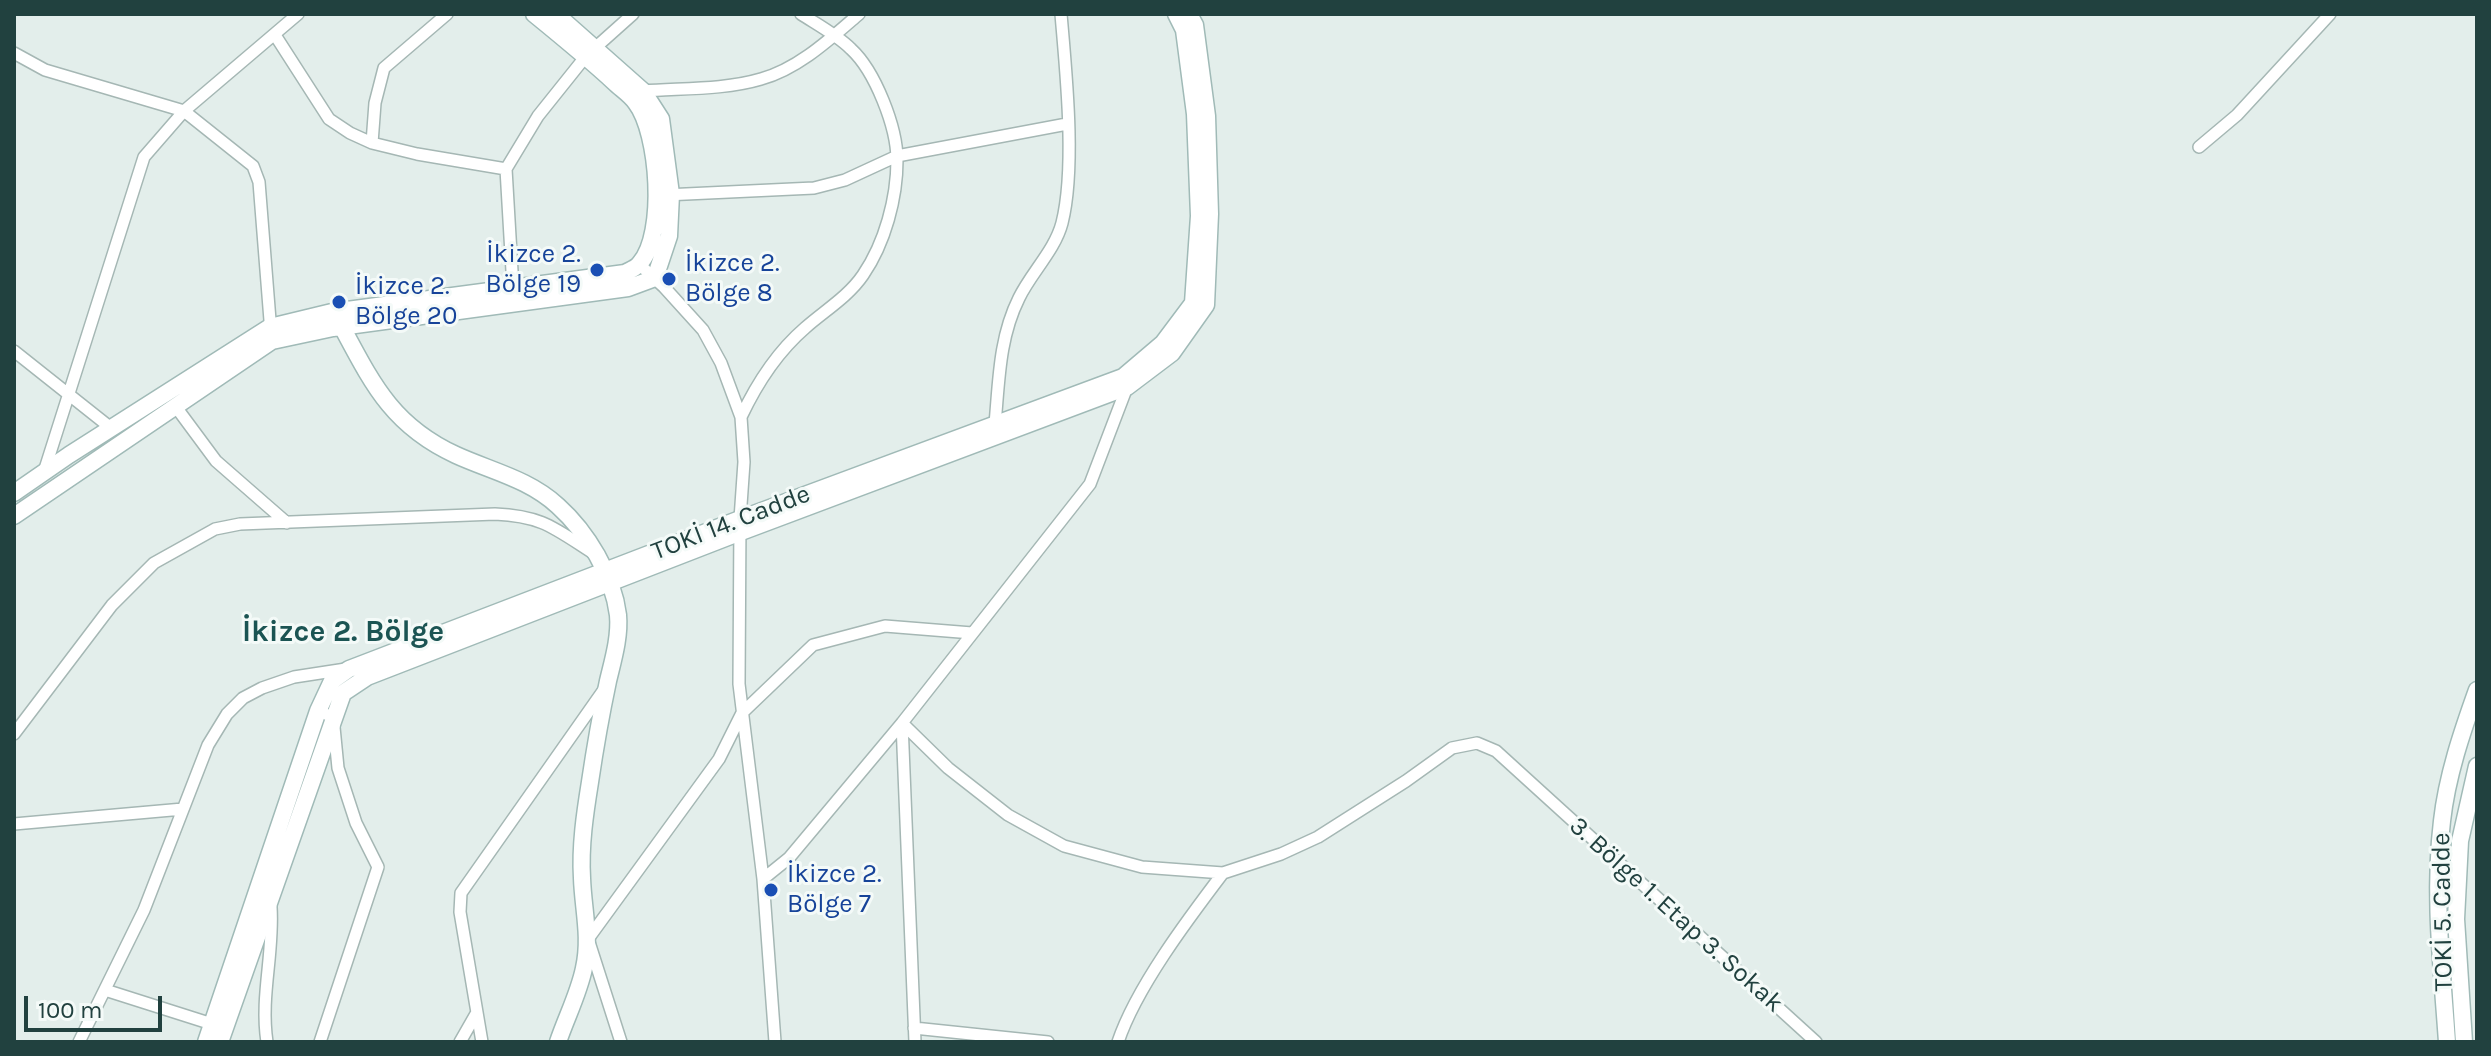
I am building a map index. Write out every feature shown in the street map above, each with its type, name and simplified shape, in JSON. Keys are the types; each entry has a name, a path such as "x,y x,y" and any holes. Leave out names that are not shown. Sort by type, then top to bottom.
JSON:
{"main road":[{"path":"14,516 176,407 271,334 628,288 655,278 669,236 661,119 643,91 534,14"},
{"path":"14,493 111,428 271,334 332,312 625,273 640,265 649,248 664,195 648,124 636,103 556,14"},
{"name":"TOKİ 14. Cadde","path":"220,1042 270,899 326,714 332,681 349,669 606,577 1123,377 1163,343 1193,303 1199,216 1195,114 1184,30 1176,14"},
{"name":"TOKİ 14. Cadde","path":"741,525 1127,387 1172,353 1206,305 1210,214 1207,116 1195,25 1189,14"},
{"path":"342,327 396,415 423,437 455,455 512,476 558,505 586,537 606,577 618,615 616,649 590,781 583,840 581,879 588,939 584,970 558,1042"},
{"name":"TOKİ 14. Cadde","path":"206,1042 326,714 343,693 367,677 606,577"},
{"name":"TOKİ 5. Cadde","path":"2447,1042 2437,897 2442,819 2460,736 2477,690"},
{"name":"TOKİ 5. Cadde","path":"2464,1042 2456,919 2460,841 2477,766"}],"street":[{"path":"44,472 144,157 184,111 298,14"},
{"path":"372,143 375,103 384,68 447,14"},
{"path":"513,288 506,169 538,116 590,51 633,14"},
{"path":"741,417 769,365 802,330 842,298 863,276 884,234 896,181 897,156 872,75 853,50 801,14"},
{"path":"643,91 729,85 762,79 804,58 859,14"},
{"path":"995,424 1000,358 1007,327 1020,297 1061,226 1066,195 1067,124 1061,14"},
{"path":"2199,147 2237,115 2330,14"},
{"path":"275,35 329,119 350,133 372,143 417,154 506,169"},
{"path":"14,53 45,70 184,111 253,166 259,182 271,334"},
{"path":"664,195 814,188 845,180 897,156 1067,124"},
{"path":"640,265 703,330 721,363 741,417 744,462 739,684 763,879 775,1042"},
{"path":"14,351 111,428"},
{"path":"763,879 789,858 902,723 1090,484 1127,387"},
{"path":"176,407 216,461 287,523"},
{"path":"14,734 112,605 154,563 215,529 240,524 526,515 547,524 595,554"},
{"path":"621,1042 588,939 719,759 742,713 813,645 885,626 972,633"},
{"path":"79,1042 144,910 208,745 227,714 243,698 294,677 349,669"},
{"path":"482,1042 460,912 461,893 608,684"},
{"path":"320,1042 378,867 356,823 338,768 326,714"},
{"path":"902,723 948,768 1008,815 1064,846 1142,867 1223,873"},
{"path":"902,723 915,1042"},
{"name":"3. Bölge 1. Etap 3. Sokak","path":"1223,873 1281,854 1318,837 1452,748 1477,743 1496,751 1816,1042"},
{"path":"14,824 183,809"},
{"path":"1118,1042 1127,1016 1197,907 1223,873"},
{"path":"267,1042 263,1016 273,933 270,899"},
{"path":"105,990 212,1024"},
{"path":"460,1042 476,1014"},
{"path":"914,1028 1048,1042"}],"place":[{"name":"İkizce 2. Bölge 19","path":"597,270"},
{"name":"İkizce 2. Bölge 8","path":"669,279"},
{"name":"İkizce 2. Bölge 20","path":"339,302"},
{"name":"İkizce 2. Bölge 7","path":"771,890"}],"district":[{"name":"İkizce 2. Bölge","path":"343,632"}]}
